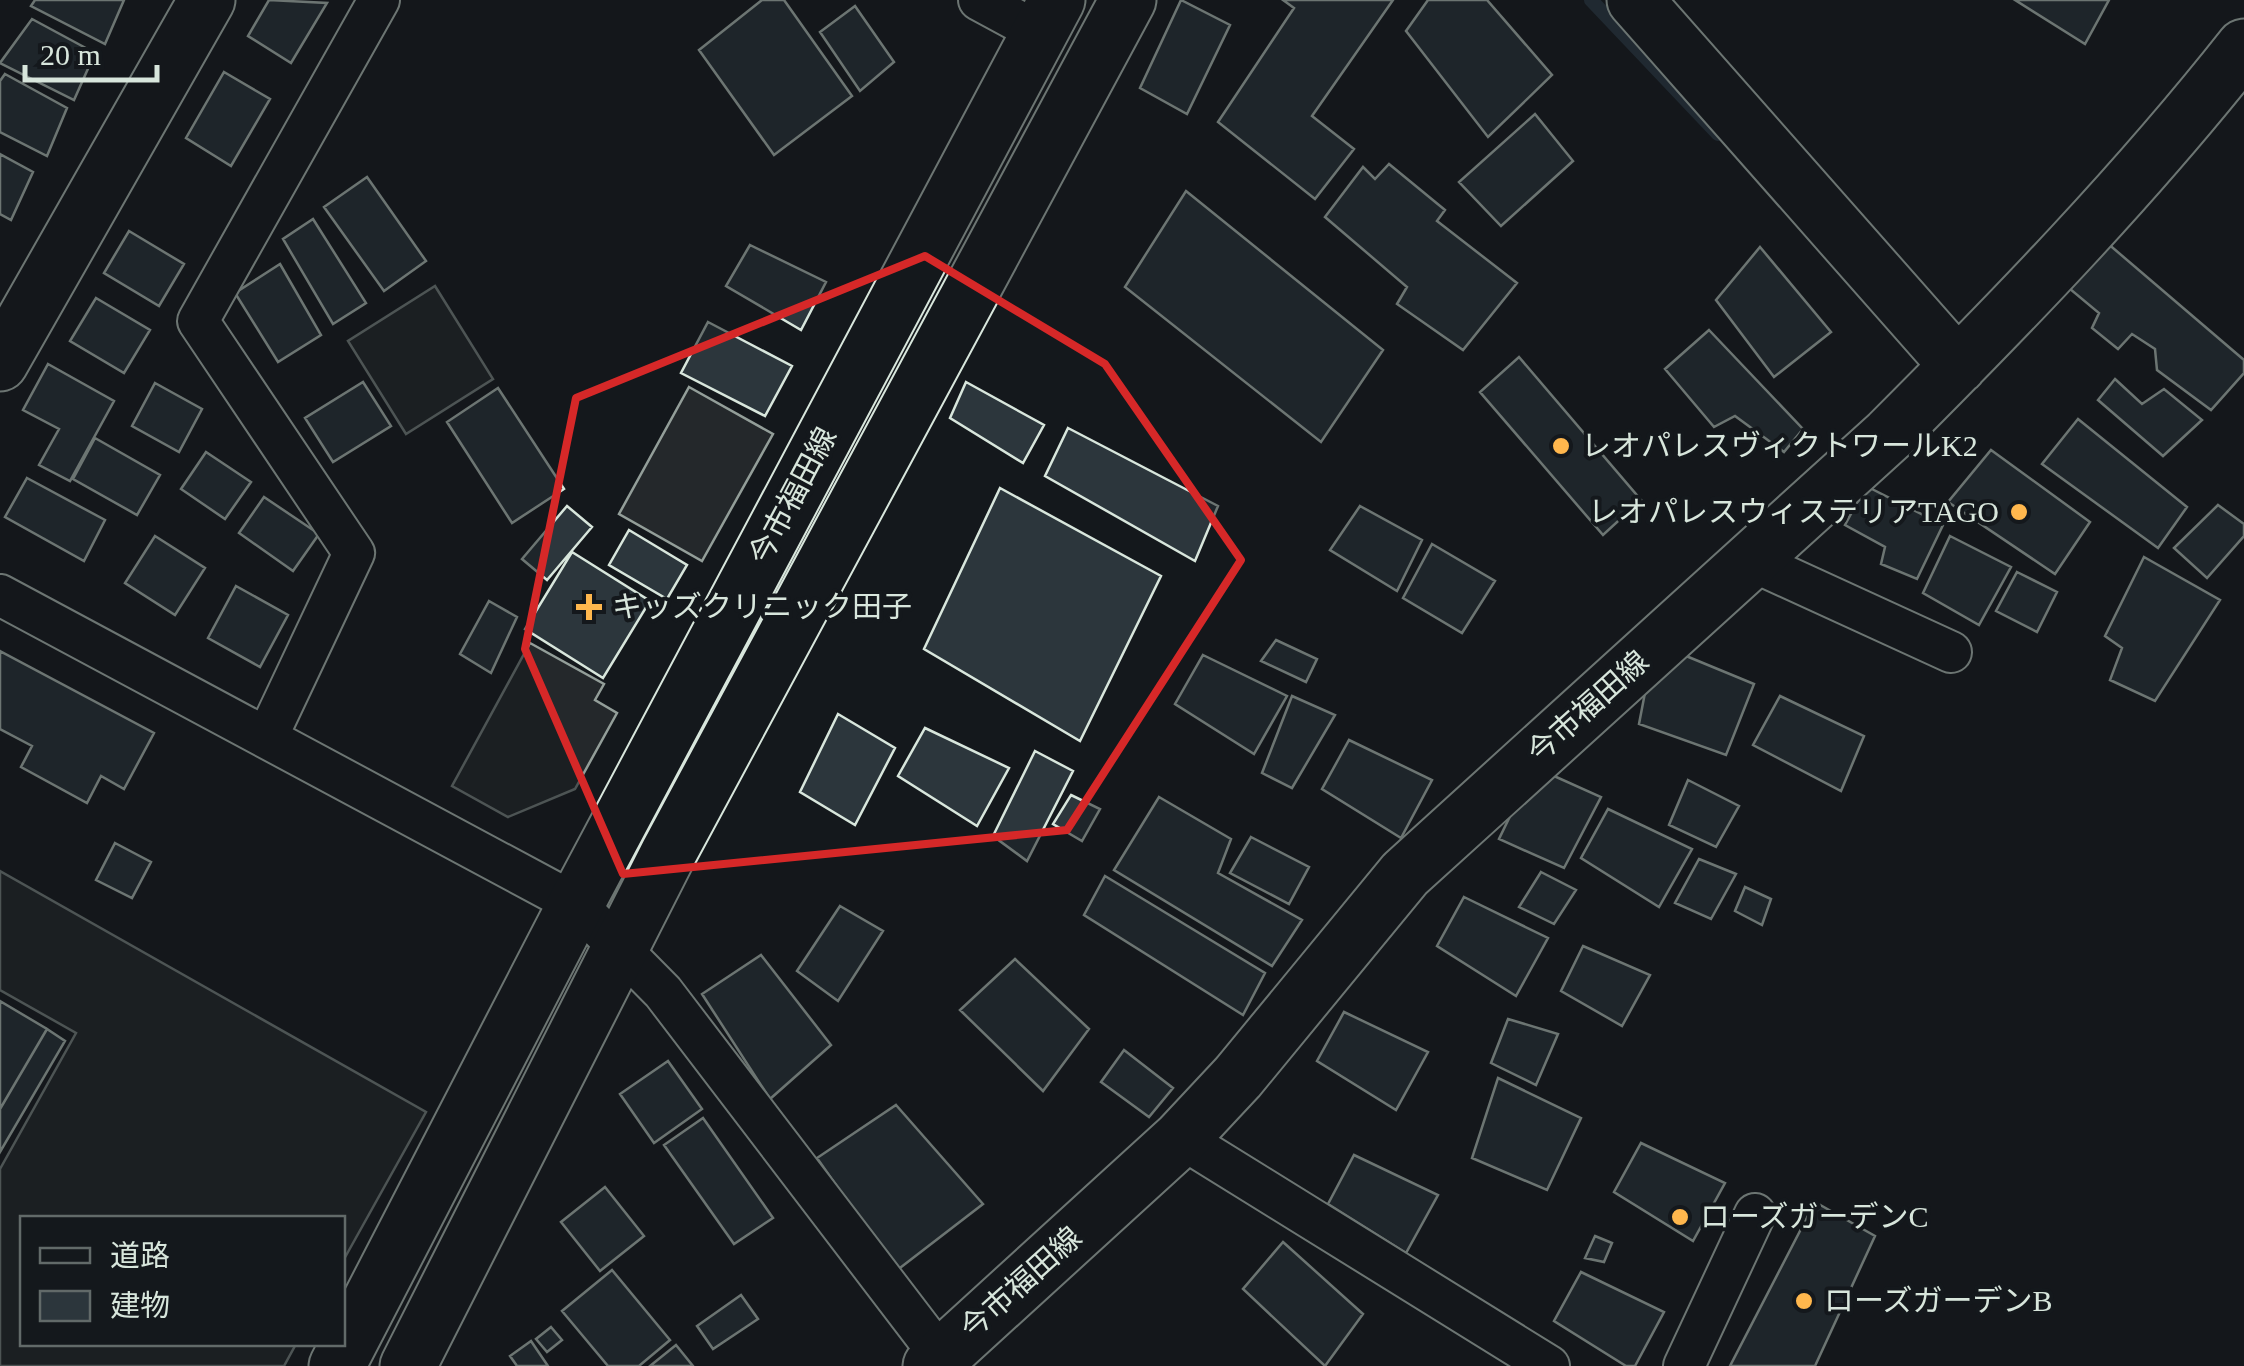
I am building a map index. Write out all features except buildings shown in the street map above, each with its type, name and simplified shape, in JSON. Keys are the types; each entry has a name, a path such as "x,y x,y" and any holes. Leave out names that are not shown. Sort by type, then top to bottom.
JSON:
{"main road":[{"path":"0,363 207,0"},
{"name":"今市福田線","path":"408,1366 621,946 1128,0"},
{"path":"1636,0 1958,366"},
{"name":"今市福田線","path":"338,1366 576,904 1048,16"},
{"name":"今市福田線","path":"936,1361 1181,1138 1238,1078 1405,874 1958,366 2156,157 2244,47"}],"street":[{"path":"268,735 354,554 198,320 379,0"},
{"path":"979,0 1048,16"},
{"path":"1750,560 1951,652"},
{"path":"0,594 576,904 663,992 936,1361"},
{"path":"1181,1138 1549,1366"},
{"path":"1684,1366 1755,1214"}],"highlighted area":[{"path":"925,256 1105,364 1241,560 1067,830 623,874 525,649 576,398"}],"shaded area":[{"path":"435,286 493,379 406,434 348,341"},
{"path":"689,387 773,434 702,561 619,514"},
{"path":"530,643 604,684 595,700 617,713 575,789 508,817 452,786"},
{"path":"0,871 426,1112 345,1257 345,1216 20,1216 20,1346 295,1346 284,1366 0,1366 0,1169 76,1033 0,990"}],"waterway":[{"path":"1591,0 1718,134"}],"place":[{"name":"レオパレスヴィクトワールK2","path":"1561,446"},
{"name":"レオパレスウィステリアTAGO","path":"2019,512"},
{"name":"キッズクリニック田子","path":"589,607"},
{"name":"ローズガーデンC","path":"1680,1217"},
{"name":"ローズガーデンB","path":"1804,1301"}]}
